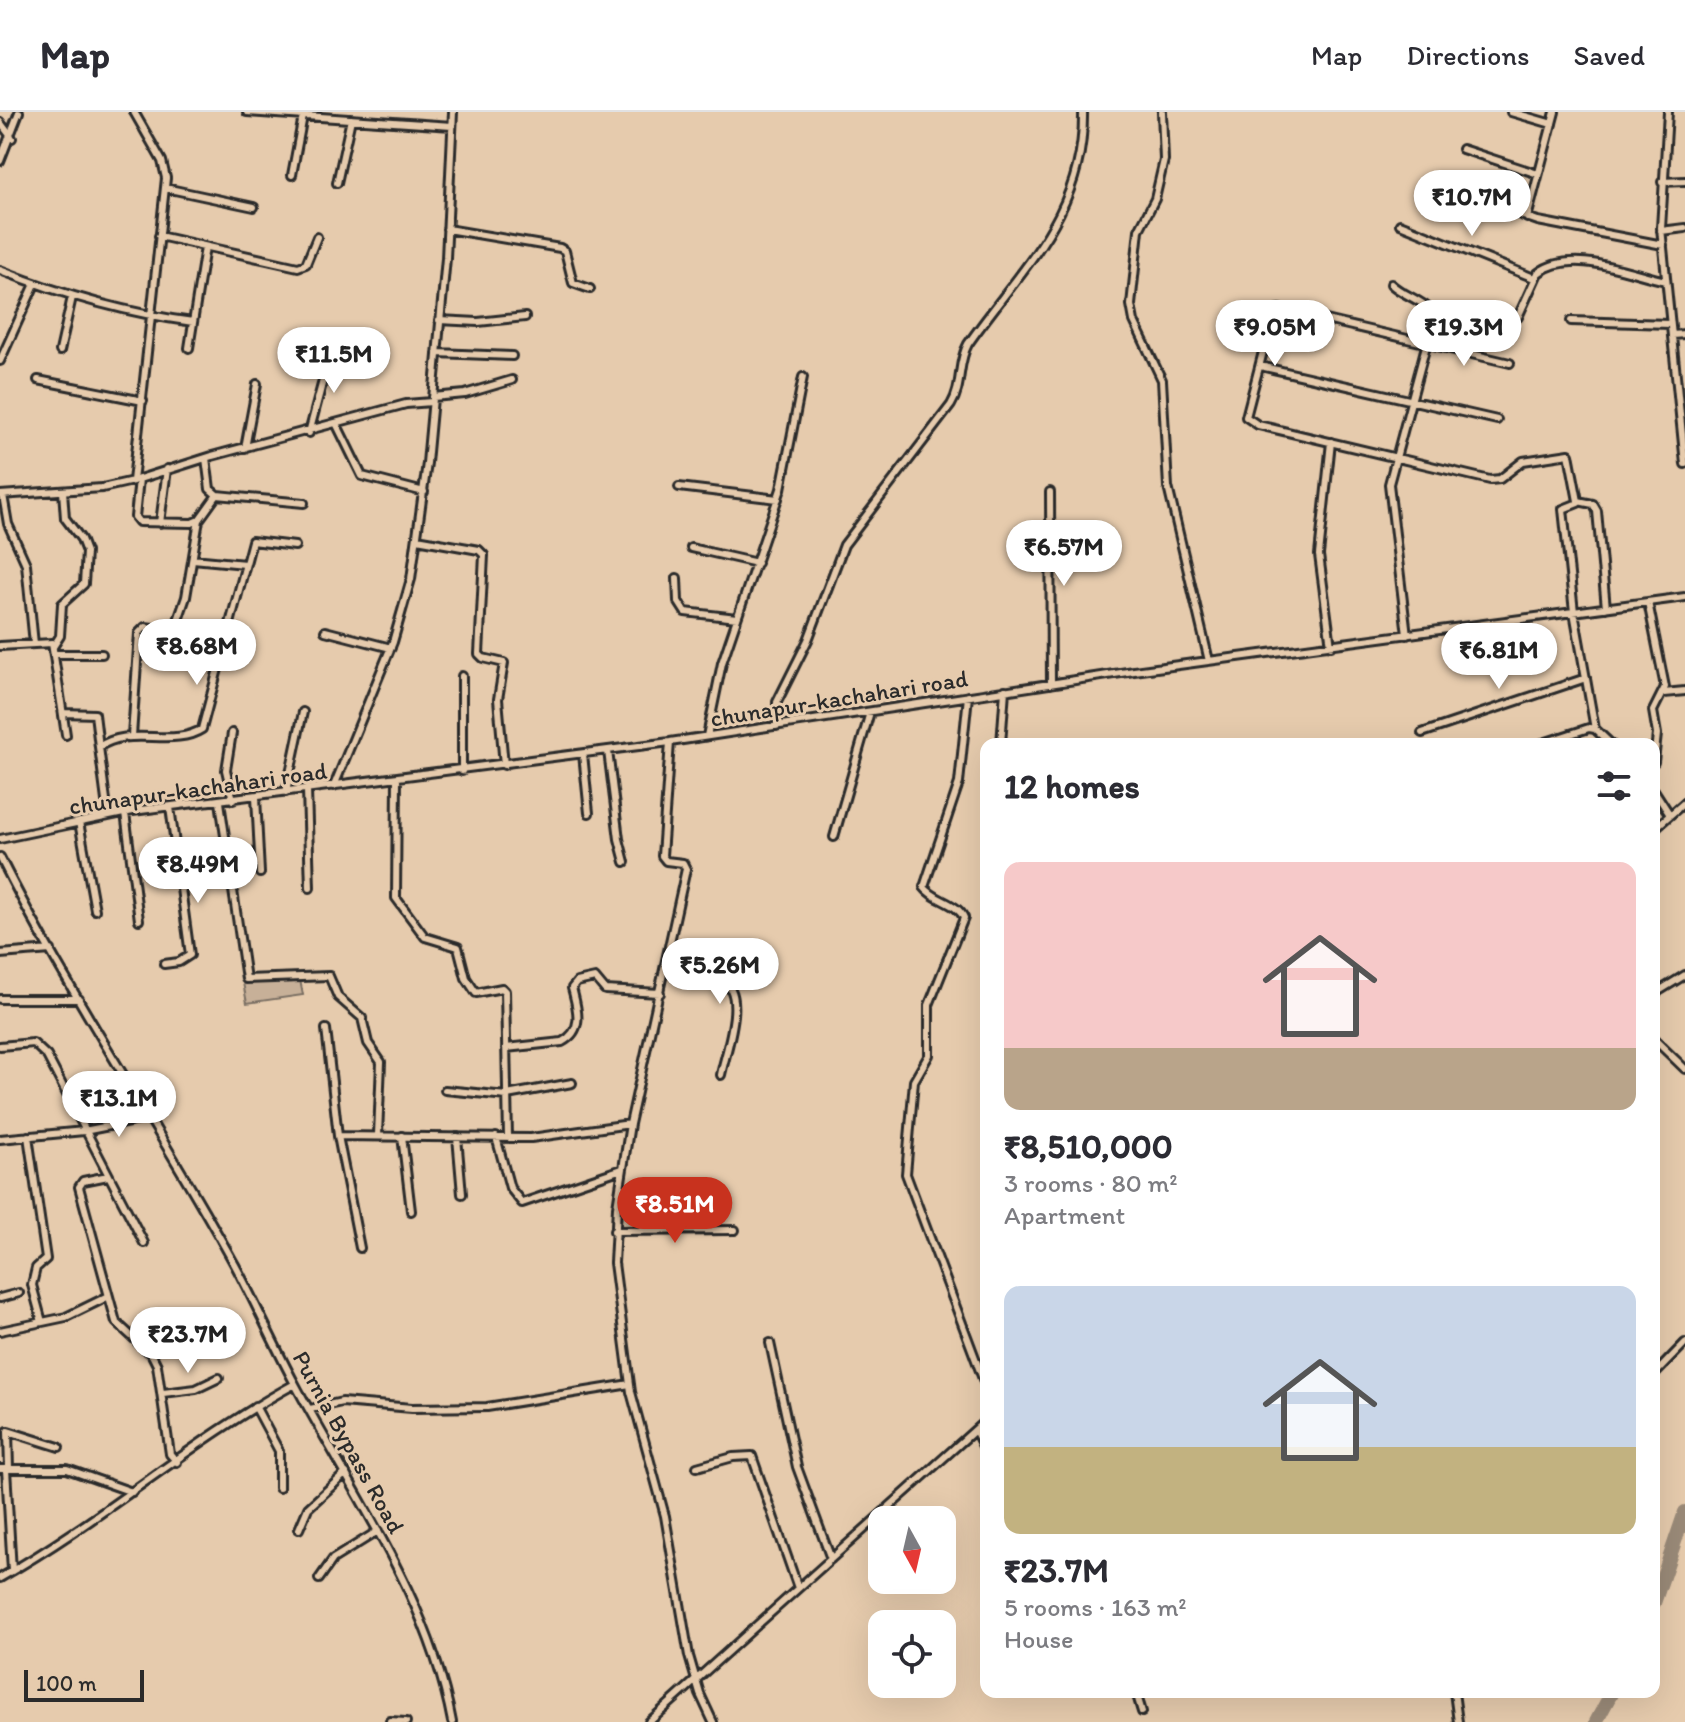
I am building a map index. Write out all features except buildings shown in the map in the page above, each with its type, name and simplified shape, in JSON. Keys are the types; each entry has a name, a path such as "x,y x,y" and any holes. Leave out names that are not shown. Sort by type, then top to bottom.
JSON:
{"street":[{"path":"0,161 12,138 19,112"},
{"path":"134,112 162,161 165,188 149,316 136,480 136,520 160,523 199,520"},
{"path":"247,112 452,126"},
{"path":"334,786 391,648 411,579 424,492 437,353 453,112"},
{"path":"777,726 777,702 808,640 844,545 951,405 960,388 961,359 968,344 1056,226 1078,163 1083,112"},
{"path":"1162,112 1164,160 1155,199 1139,230 1131,305 1134,321 1162,380 1168,487 1209,661"},
{"path":"1511,112 1552,124"},
{"path":"1527,218 1555,112"},
{"path":"1668,112 1661,231 1685,464"},
{"path":"292,175 303,116"},
{"path":"337,183 351,119"},
{"path":"0,122 12,138"},
{"path":"1462,149 1538,174"},
{"path":"1662,182 1685,181"},
{"path":"1440,187 1527,218 1663,245"},
{"path":"165,188 254,207"},
{"path":"1400,224 1534,278"},
{"path":"1661,231 1685,228"},
{"path":"447,229 560,248 565,251 573,283 590,289"},
{"path":"159,236 303,267 317,237"},
{"path":"189,348 205,247"},
{"path":"1518,317 1534,278 1543,269 1576,261 1666,281"},
{"path":"0,270 72,297 149,316 193,322"},
{"path":"0,361 3,346 35,284"},
{"path":"1391,284 1405,297 1433,311 1389,491 1407,635"},
{"path":"60,351 72,297"},
{"path":"1510,363 1279,309 1272,317 1247,415 1249,422 1495,481 1518,462 1567,453 1573,462 1578,503"},
{"path":"439,320 478,322 525,317"},
{"path":"1571,321 1670,324"},
{"path":"1672,335 1685,334"},
{"path":"309,433 331,350"},
{"path":"437,353 512,356"},
{"path":"1260,366 1497,420"},
{"path":"707,737 719,674 778,499 803,377"},
{"path":"38,380 143,401"},
{"path":"34,644 26,564 8,524 2,495 63,491 136,480 406,404 465,394 512,380"},
{"path":"245,448 257,384"},
{"path":"337,425 362,476 424,492"},
{"path":"1331,442 1319,555 1331,646"},
{"path":"206,458 210,489 217,495 304,503"},
{"path":"160,523 167,469"},
{"path":"679,487 778,499"},
{"path":"54,650 60,636 62,604 84,584 85,577 85,546 65,518 63,491"},
{"path":"1050,492 1051,684"},
{"path":"132,736 139,633 145,627 168,630 176,626 193,559 199,520 217,495"},
{"path":"1605,738 1595,729 1574,612 1563,509 1578,503 1593,504 1597,511 1606,608"},
{"path":"417,539 479,550 484,555 479,654 480,658 504,663 498,699 504,765"},
{"path":"99,747 132,736 184,734 202,729 254,540 295,546"},
{"path":"691,548 757,563"},
{"path":"193,559 245,564"},
{"path":"677,578 678,601 685,612 737,618"},
{"name":"chunapur-kachahari road","path":"0,839 125,813 608,751 1005,690 1685,597"},
{"path":"1648,602 1664,693 1653,711 1657,738"},
{"path":"325,631 391,648"},
{"path":"0,646 47,641 54,650 66,735"},
{"path":"54,650 102,654"},
{"path":"462,676 462,771"},
{"path":"1422,733 1586,678"},
{"path":"1001,738 1005,690"},
{"path":"1664,693 1685,691"},
{"path":"968,696 959,783 924,887 959,910 964,918 931,997 929,1055 914,1081 906,1174 980,1371"},
{"path":"286,792 303,712"},
{"path":"834,837 870,712"},
{"path":"63,713 95,714 108,816"},
{"path":"1562,738 1595,729"},
{"path":"232,733 226,770 233,800"},
{"path":"670,742 662,856 666,861 683,863 686,869 630,1124 614,1231 614,1263 630,1384 662,1502 695,1681 713,1722"},
{"path":"608,751 625,862"},
{"path":"583,754 589,813"},
{"path":"397,778 396,898 425,937 458,947 468,984 476,993 504,989 508,1137"},
{"path":"307,790 310,888"},
{"path":"256,797 260,873"},
{"path":"1660,799 1670,815"},
{"path":"220,802 246,979 329,976 338,997 362,1018 368,1043 381,1062 378,1135"},
{"path":"1660,824 1685,802"},
{"path":"164,964 179,962 190,955 170,807"},
{"path":"125,813 139,920"},
{"path":"79,822 95,910"},
{"name":"Purnia Bypass Road","path":"0,857 234,1264 295,1384 378,1531 416,1605 447,1694 452,1722"},
{"path":"0,954 51,950"},
{"path":"665,969 721,980 736,996 721,1075"},
{"path":"1660,990 1685,975"},
{"path":"506,1048 562,1042 569,1037 579,1020 572,988 577,982 595,978 605,990 660,993"},
{"path":"0,999 79,999"},
{"path":"326,1029 338,1136 360,1248"},
{"path":"0,1046 26,1042 39,1048 144,1243"},
{"path":"1660,1045 1685,1069"},
{"path":"445,1090 507,1095 572,1083"},
{"path":"0,1139 84,1131 149,1118"},
{"path":"338,1136 538,1137 630,1124"},
{"path":"28,1136 46,1259 36,1268 32,1285 42,1322"},
{"path":"402,1136 411,1211"},
{"path":"457,1137 462,1194"},
{"path":"496,1137 510,1188 522,1203 622,1169"},
{"path":"108,1176 83,1181 79,1187 107,1297 122,1330 152,1355 163,1393 170,1454 177,1462"},
{"path":"614,1231 735,1230"},
{"path":"0,1298 19,1293"},
{"path":"0,1331 78,1312 107,1297"},
{"path":"770,1343 799,1475 831,1559"},
{"path":"1660,1369 1685,1343"},
{"path":"163,1393 196,1389 219,1378"},
{"path":"0,1578 133,1492 255,1406 295,1384"},
{"path":"310,1409 342,1402 412,1408 487,1407 630,1384"},
{"path":"255,1406 279,1451 279,1488"},
{"path":"649,1722 980,1425"},
{"path":"975,1430 980,1440"},
{"path":"12,1571 5,1469 8,1431 59,1447"},
{"path":"697,1467 733,1457 752,1456 798,1588"},
{"path":"5,1469 67,1469 133,1492"},
{"path":"299,1529 308,1508 346,1473"},
{"path":"319,1579 333,1559 378,1531"},
{"path":"1138,1698 1142,1712"},
{"path":"1455,1698 1458,1722"},
{"path":"390,1721 406,1722"}],"shaded area":[{"path":"300,980 303,995 247,1003 243,983"}],"waterway":[{"path":"1660,1585 1685,1512"},
{"path":"1596,1722 1609,1698"}]}
